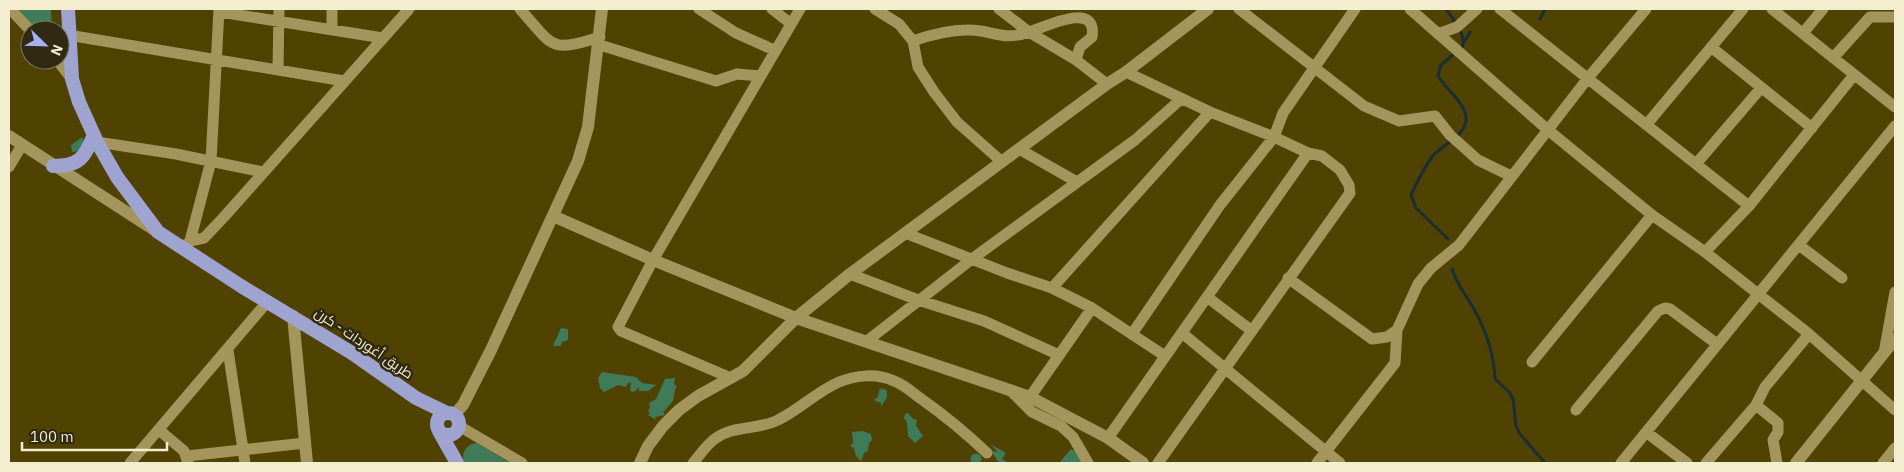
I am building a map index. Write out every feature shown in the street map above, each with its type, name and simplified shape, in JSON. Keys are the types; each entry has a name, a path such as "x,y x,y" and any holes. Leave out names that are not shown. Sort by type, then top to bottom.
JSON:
{"highway":[{"path":"70,56 72,79 95,138 126,191 158,232 186,245"},
{"path":"53,166 68,166 77,162 95,138"},
{"name":"طريق أغوردات - كرن","path":"186,245 196,257 352,353 416,398 454,421 455,459"},
{"name":"طريق أغوردات - كرن","path":"416,398 455,459"},
{"path":"438,418 454,421 453,434 447,436 438,430 438,418"}],"street":[{"path":"10,9 20,20"},
{"path":"278,70 279,9"},
{"path":"332,9 332,30"},
{"path":"186,245 204,238 409,9"},
{"path":"520,9 550,42 561,47 600,41 716,81 737,74 760,76"},
{"path":"522,463 454,421 483,366 578,161 588,127 600,41 602,9"},
{"path":"701,9 736,33 774,50"},
{"path":"772,9 790,22"},
{"path":"732,378 621,331 618,327 653,260 790,22 800,9"},
{"path":"875,9 899,24 913,41 918,67 934,92 957,122 1001,162"},
{"path":"1000,9 1029,32 1076,60 1107,84"},
{"path":"1051,21 1055,9"},
{"path":"640,463 648,446 663,426 679,410 698,396 732,378 756,360 796,318 850,274 1107,84 1126,72 1208,9"},
{"path":"1239,9 1364,106 1399,121 1435,116 1450,135 1478,160 1511,176"},
{"path":"1132,334 1220,205 1274,137 1283,114 1355,9"},
{"path":"1410,9 1548,130 1652,215 1706,252 1809,334 1895,410"},
{"path":"1438,34 1457,27 1477,9"},
{"path":"1500,9 1749,206"},
{"path":"1317,463 1391,371 1398,351 1398,330 1418,284 1431,268 1459,245 1588,78 1646,9"},
{"path":"1647,124 1743,9"},
{"path":"1773,9 1895,107"},
{"path":"1803,34 1823,9"},
{"path":"186,245 212,161 219,10 383,38"},
{"path":"913,41 948,31 969,29 1001,36 1016,36 1039,29 1051,21 1071,14 1086,17 1091,23 1092,38 1080,47 1076,60"},
{"path":"1833,58 1870,17 1895,17"},
{"path":"70,34 344,81"},
{"path":"1711,47 1812,128"},
{"path":"64,70 72,79"},
{"path":"1126,72 1180,100 1274,137 1308,153 1322,156 1340,170 1349,184 1350,193 1158,463"},
{"path":"1706,252 1749,206 1854,75"},
{"path":"1696,164 1761,88"},
{"path":"867,341 972,259 1135,140 1180,100"},
{"path":"1052,288 1210,112"},
{"path":"1622,463 1895,126"},
{"path":"9,136 158,232"},
{"path":"95,138 263,172"},
{"path":"9,167 22,145"},
{"path":"1019,149 1077,182"},
{"path":"1108,438 1308,153"},
{"path":"1532,362 1652,215"},
{"path":"553,216 653,260 796,318 1030,397 1108,438 1143,463"},
{"path":"905,233 1052,288 1092,308 1165,356"},
{"path":"1799,245 1842,278"},
{"path":"850,274 918,300 984,321 1060,355"},
{"path":"1288,278 1372,339 1387,337 1398,330"},
{"path":"1884,353 1895,292"},
{"path":"1207,298 1252,331"},
{"path":"130,463 268,301"},
{"path":"1030,397 1092,308"},
{"path":"1576,410 1658,311 1665,308 1670,309 1717,344"},
{"name":"طريق أغوردات - كرن","path":"293,316 307,463"},
{"path":"1182,333 1226,367 1340,463"},
{"path":"1706,463 1756,405 1765,387 1809,334"},
{"path":"1796,463 1895,339"},
{"path":"228,350 245,463"},
{"path":"693,463 716,438 733,430 769,425 782,419 818,392 841,381 858,376 875,375 895,381 909,390 953,422 987,454"},
{"path":"1010,390 1032,412 1061,426 1073,437 1088,463"},
{"path":"1756,405 1778,422 1778,432 1773,440 1777,463"},
{"path":"159,430 188,460 305,443"},
{"path":"1646,432 1688,463"},
{"path":"1883,463 1895,448"}],"green space":[{"path":"16,9 51,9 52,20 20,20"},
{"path":"83,138 84,144 79,151 72,152 71,145"},
{"path":"561,328 568,329 568,340 562,342 561,346 553,346"},
{"path":"602,372 636,377 642,383 656,385 648,391 639,391 639,387 634,392 630,391 631,382 626,387 618,385 604,392 600,388 598,378"},
{"path":"675,378 674,384 677,387 673,401 663,412 665,415 655,417 656,420 648,415 650,413 648,411 649,403 656,399 665,379"},
{"path":"880,387 881,390 883,388 887,391 887,397 881,407 881,403 874,400 878,397"},
{"path":"908,413 913,419 917,420 916,426 923,436 915,443 908,436 907,422 904,418 905,414"},
{"path":"863,431 871,434 872,440 869,443 868,451 864,453 861,461 856,456 854,448 850,446 853,443 852,432"},
{"path":"477,443 510,463 464,463 463,456 465,450 470,445"},
{"path":"990,444 1006,453 1002,459 1009,463 999,463 991,451 998,452"},
{"path":"1071,449 1079,453 1086,463 1059,463"},
{"path":"976,453 982,459 976,465 970,459"}],"waterway":[{"path":"1446,9 1462,34 1463,45 1461,49"},
{"path":"1540,19 1545,9"},
{"path":"1464,42 1470,32"},
{"path":"1448,239 1416,208 1411,195 1432,157 1455,138 1464,127 1466,120 1463,108 1438,75 1441,65 1455,53"},
{"path":"1452,269 1483,327 1489,344 1495,379 1509,392 1513,399 1516,426 1520,434 1545,463"}]}
